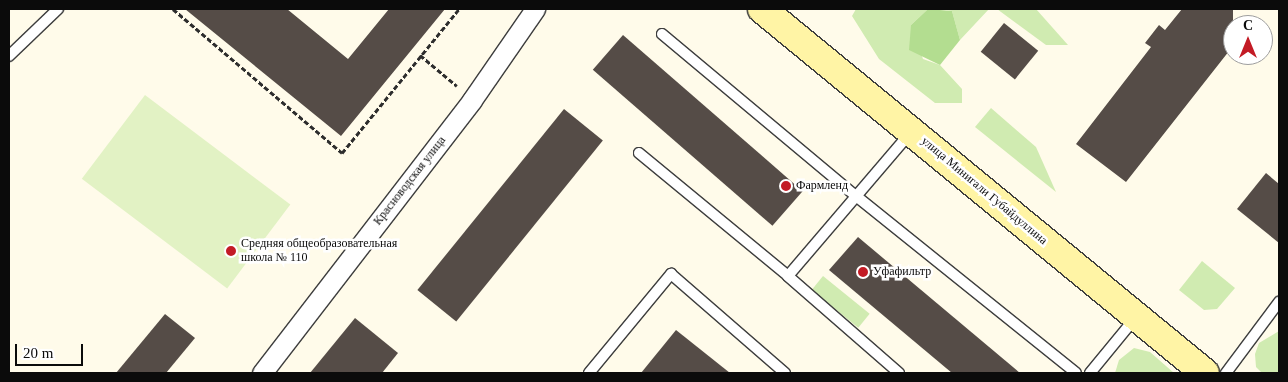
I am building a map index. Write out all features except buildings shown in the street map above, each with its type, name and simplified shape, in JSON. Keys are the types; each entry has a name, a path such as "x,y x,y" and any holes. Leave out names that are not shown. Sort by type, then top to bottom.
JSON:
{"main road":[{"name":"улица Минигали Губайдуллина","path":"762,9 1205,373"}],"street":[{"name":"Красноводская улица","path":"262,373 472,100 536,9"}],"lane":[{"path":"9,56 58,9"},
{"path":"662,34 856,196 1076,373"},
{"path":"788,276 912,132"},
{"path":"639,154 788,276 898,373"},
{"path":"589,373 671,274 785,373"},
{"path":"1226,373 1279,302"},
{"path":"1090,373 1136,317"}],"path":[{"path":"173,9 342,154 459,9"},
{"path":"420,55 472,100"}],"green space":[{"path":"856,9 928,9 911,25 923,59 940,65 962,89 962,103 935,103 879,59 852,16"},
{"path":"928,9 952,11 960,40 940,65 909,50 911,25"},
{"path":"940,9 989,9 960,40 952,11"},
{"path":"997,9 1036,9 1068,45 1046,45"},
{"path":"145,95 290,205 227,288 82,179"},
{"path":"991,108 1036,147 1056,192 975,127"},
{"path":"1202,261 1235,288 1217,309 1204,310 1179,290"},
{"path":"823,276 870,314 858,328 812,290"},
{"path":"1279,331 1279,373 1262,373 1256,367 1255,354 1259,343"},
{"path":"1134,348 1150,352 1174,373 1115,373 1119,360"}],"place":[{"name":"Фармленд","path":"786,186"},
{"name":"Средняя общеобразовательная школа № 110","path":"231,251"},
{"name":"Уфафильтр","path":"863,272"}]}
